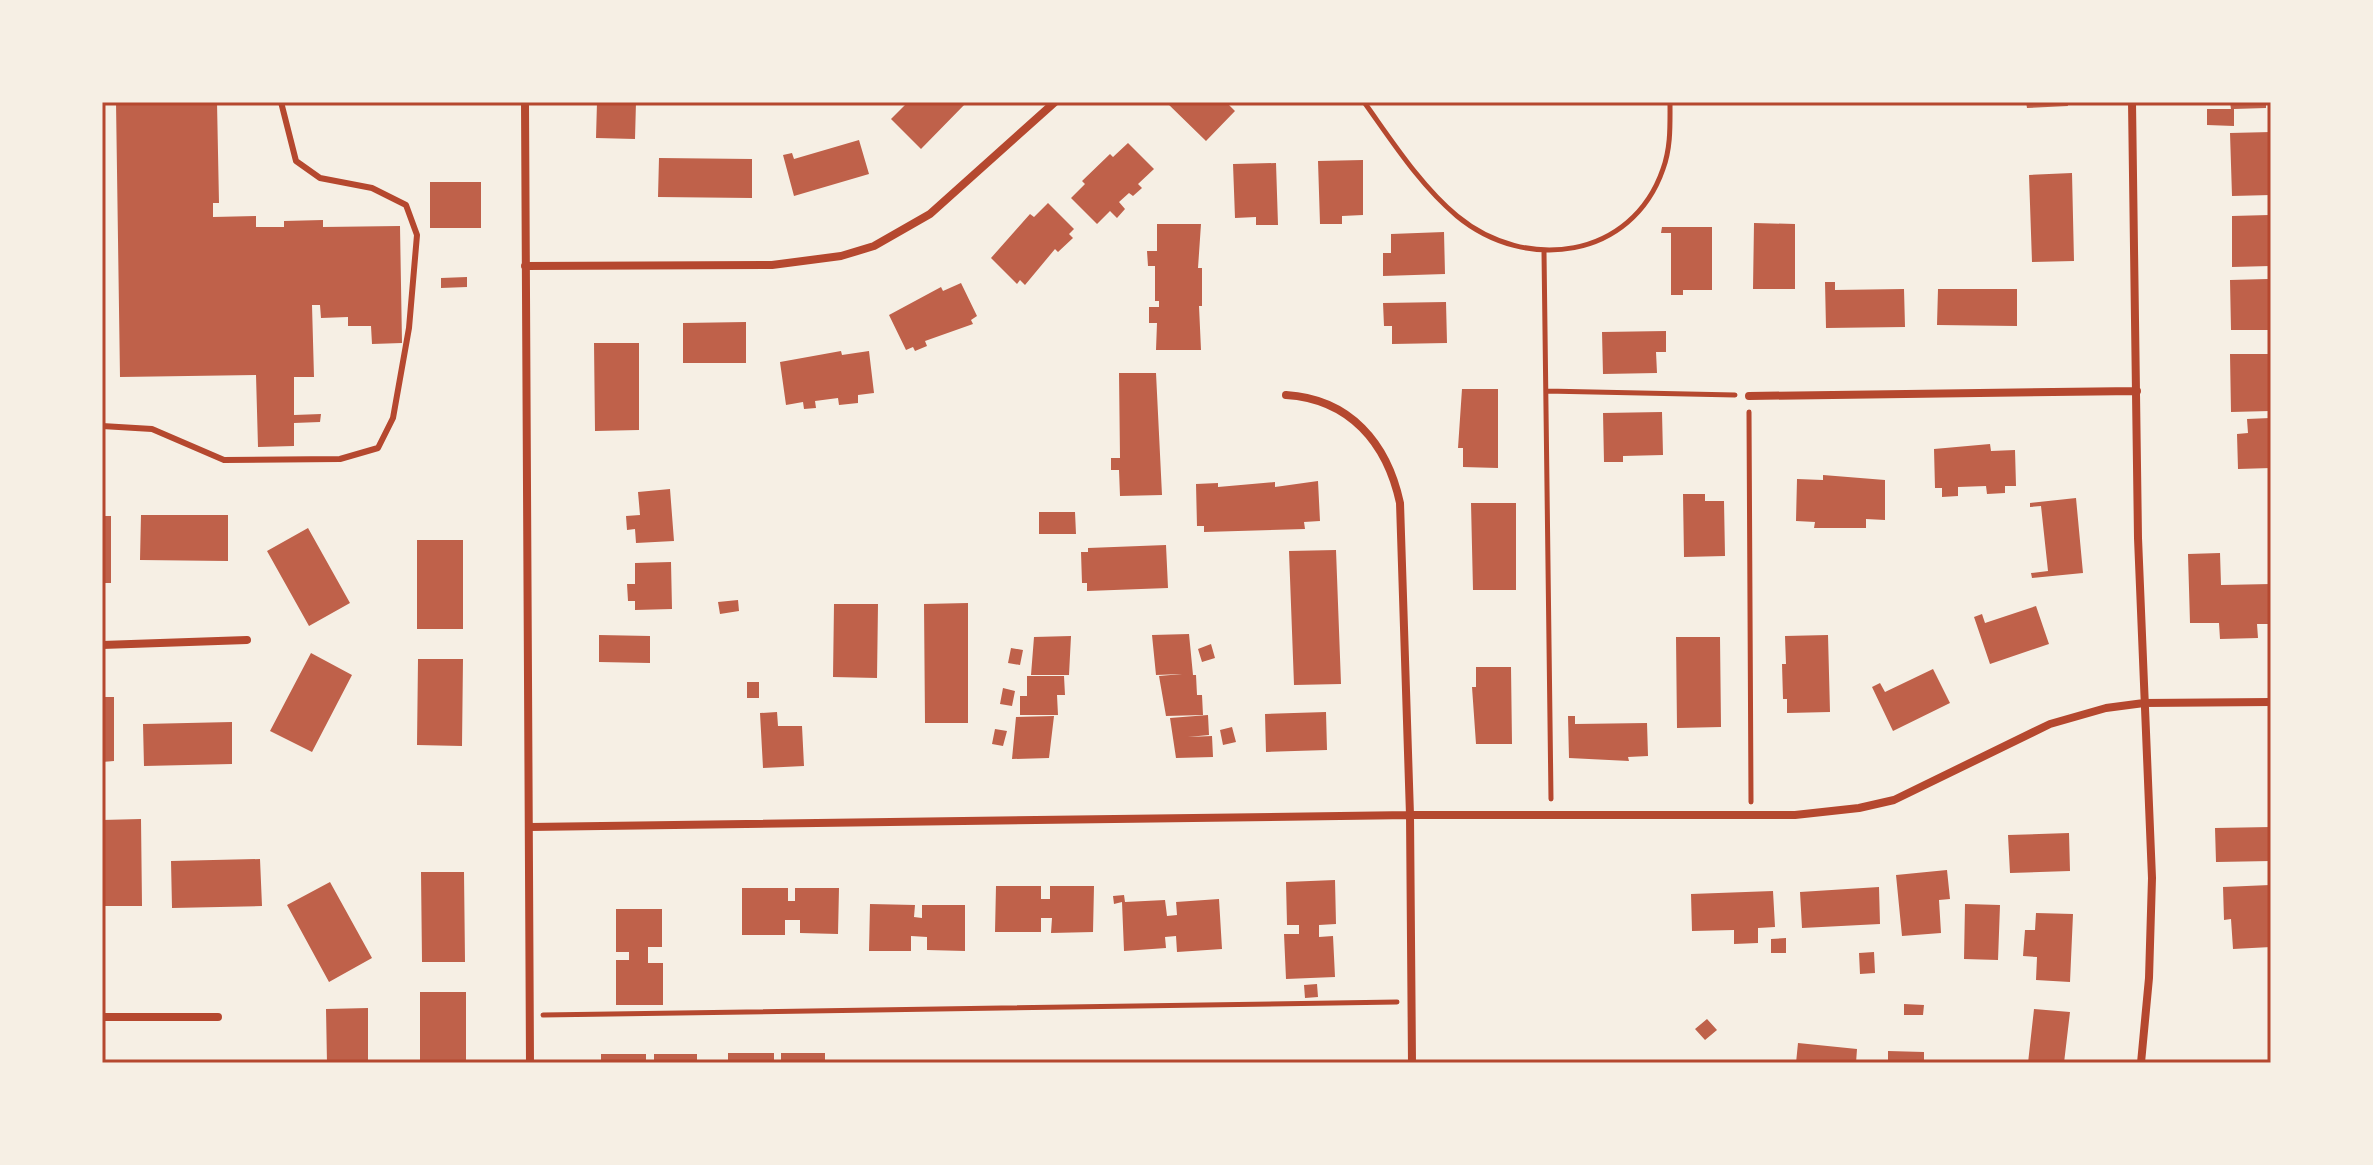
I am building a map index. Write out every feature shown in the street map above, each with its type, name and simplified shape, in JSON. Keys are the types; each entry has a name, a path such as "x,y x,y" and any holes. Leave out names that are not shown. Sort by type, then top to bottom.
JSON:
{"street":[{"path":"525,102 530,1063"},
{"path":"525,266 772,265 807,262 863,249 903,232 930,214 1055,102"},
{"path":"2132,102 2144,703 2152,878 2148,990 2141,1063"},
{"path":"1749,396 2137,391"},
{"path":"1286,395 1323,403 1359,423 1374,439 1395,478 1400,503 1410,815 1412,1063"},
{"path":"102,645 247,640"},
{"path":"530,827 1410,815 1795,815 1859,808 1894,800 2050,724 2106,708 2144,703 2271,702"},
{"path":"102,1017 218,1017"}],"lane":[{"path":"102,426 152,429 224,460 340,459 378,448 393,418 409,328 417,235 406,205 372,188 320,178 296,161 281,102"}],"path":[{"path":"1364,102 1416,173 1457,216 1511,246 1544,252 1592,245 1622,229 1647,200 1663,170 1670,138 1670,102"},
{"path":"1544,252 1552,815"},
{"path":"1546,391 1749,396 1751,815"},
{"path":"530,1015 1412,1002"}],"building":[{"path":"116,102 217,102 219,203 213,203 213,217 256,216 256,227 284,227 284,221 323,220 323,227 400,226 402,343 372,344 371,326 348,326 348,317 321,318 320,305 312,305 314,377 294,377 294,415 321,414 320,422 294,423 294,446 258,447 256,375 120,377"},
{"path":"597,102 636,102 635,139 596,138"},
{"path":"908,102 967,102 921,149 891,119"},
{"path":"1166,102 1226,102 1235,111 1206,141"},
{"path":"2026,102 2067,102 2068,106 2027,108"},
{"path":"2230,102 2266,102 2266,108 2234,109 2234,126 2207,125 2207,109 2231,109"},
{"path":"2271,132 2271,195 2232,196 2230,133"},
{"path":"859,140 869,174 794,196 783,155 792,153 794,159"},
{"path":"1128,143 1154,169 1138,184 1142,188 1133,196 1129,193 1119,202 1125,209 1117,218 1110,211 1097,224 1071,198 1085,184 1082,181 1110,154 1113,157"},
{"path":"659,158 752,159 752,198 658,197"},
{"path":"1363,160 1363,215 1342,216 1342,224 1320,224 1318,161"},
{"path":"1276,163 1278,225 1256,225 1256,217 1235,218 1233,164"},
{"path":"2072,173 2074,261 2032,262 2029,175"},
{"path":"430,182 481,182 481,228 430,228"},
{"path":"1048,203 1074,229 1069,234 1073,238 1058,252 1055,249 1025,285 1020,280 1017,284 991,258 1030,214 1034,217"},
{"path":"2269,215 2270,266 2232,267 2232,216"},
{"path":"1754,223 1795,224 1795,289 1753,289"},
{"path":"1157,224 1201,224 1198,268 1202,268 1202,306 1199,306 1201,350 1156,350 1157,323 1149,323 1149,307 1159,307 1159,301 1155,301 1155,266 1148,266 1147,251 1157,251"},
{"path":"1662,227 1712,227 1712,290 1683,290 1683,295 1671,295 1671,233 1661,233"},
{"path":"1444,232 1445,274 1383,276 1383,253 1391,253 1391,234"},
{"path":"467,277 467,287 441,288 441,278"},
{"path":"2268,279 2269,330 2231,330 2230,280"},
{"path":"1825,282 1835,282 1835,290 1904,289 1905,327 1826,328"},
{"path":"961,283 977,316 971,320 973,324 925,341 927,346 915,351 913,347 906,350 889,315 941,287 943,291"},
{"path":"1938,289 2017,289 2017,326 1937,325"},
{"path":"1446,302 1447,343 1392,344 1392,326 1384,326 1383,303"},
{"path":"746,322 746,363 683,363 683,323"},
{"path":"1666,331 1666,352 1656,352 1657,373 1603,374 1602,332"},
{"path":"594,343 639,343 639,430 595,431"},
{"path":"841,351 842,355 869,351 874,393 858,395 858,403 839,405 838,398 815,401 816,408 804,409 803,402 786,405 780,362"},
{"path":"2230,354 2269,354 2270,411 2231,412"},
{"path":"1119,373 1156,373 1162,495 1120,496 1119,470 1111,470 1111,458 1120,458"},
{"path":"1462,389 1498,389 1498,468 1463,467 1463,448 1458,448"},
{"path":"1662,412 1663,455 1623,456 1623,462 1604,462 1603,413"},
{"path":"2270,418 2271,468 2238,469 2237,434 2248,433 2247,419"},
{"path":"1990,444 1991,451 2015,450 2016,486 2005,486 2005,493 1987,494 1986,486 1958,487 1958,496 1942,497 1942,488 1935,488 1934,449"},
{"path":"1823,475 1885,480 1885,520 1866,519 1866,528 1814,528 1815,522 1796,521 1797,479 1823,480"},
{"path":"1318,481 1320,521 1304,522 1305,529 1204,532 1204,526 1197,526 1196,484 1218,483 1218,487 1275,482 1275,487"},
{"path":"670,489 674,541 636,543 635,529 627,530 626,516 640,515 638,492"},
{"path":"1683,494 1705,494 1705,501 1724,501 1725,556 1684,557"},
{"path":"2076,498 2083,573 2032,578 2031,573 2048,571 2041,506 2030,507 2030,503"},
{"path":"1471,503 1516,503 1516,590 1473,590"},
{"path":"1039,512 1075,512 1076,534 1039,534"},
{"path":"141,515 228,515 228,561 140,560"},
{"path":"102,516 111,516 111,583 102,583"},
{"path":"308,528 350,603 309,626 267,551"},
{"path":"417,540 463,540 463,629 417,629"},
{"path":"1166,545 1168,588 1087,591 1087,583 1082,583 1081,552 1088,552 1088,548"},
{"path":"1336,550 1341,684 1294,685 1289,551"},
{"path":"2220,553 2221,585 2271,584 2271,624 2257,624 2258,638 2220,639 2219,623 2190,623 2188,554"},
{"path":"671,562 672,609 635,610 635,601 628,601 627,584 635,584 635,563"},
{"path":"738,600 739,611 720,614 718,602"},
{"path":"968,603 968,723 925,723 924,604"},
{"path":"834,604 878,604 877,678 833,677"},
{"path":"2036,606 2049,644 1990,664 1974,617 1982,614 1985,623"},
{"path":"1189,634 1193,675 1196,675 1197,695 1202,695 1203,715 1166,716 1159,676 1182,674 1156,675 1152,635"},
{"path":"599,635 650,636 650,663 599,662"},
{"path":"1828,635 1830,712 1787,713 1787,699 1783,699 1782,664 1786,664 1785,636"},
{"path":"1071,636 1069,675 1031,675 1034,637"},
{"path":"1676,637 1720,637 1721,727 1677,728"},
{"path":"1211,644 1215,658 1202,662 1198,649"},
{"path":"1011,648 1023,650 1020,665 1008,663"},
{"path":"311,653 352,675 312,752 270,731"},
{"path":"418,659 463,659 462,746 417,745"},
{"path":"1476,667 1511,667 1512,744 1476,744 1472,687 1476,687"},
{"path":"1933,669 1950,703 1893,731 1872,687 1880,683 1885,692"},
{"path":"1027,676 1064,676 1065,695 1057,695 1058,715 1020,715 1020,696 1027,696"},
{"path":"747,682 759,682 759,698 747,698"},
{"path":"1003,688 1015,691 1012,706 1000,704"},
{"path":"102,697 114,697 114,761 102,762"},
{"path":"777,712 778,726 802,726 804,766 763,768 760,713"},
{"path":"1326,712 1327,750 1266,752 1265,714"},
{"path":"1208,715 1209,735 1188,737 1212,736 1213,757 1176,758 1170,718"},
{"path":"1054,716 1049,758 1012,759 1016,717"},
{"path":"1568,716 1575,716 1575,724 1647,723 1648,756 1628,757 1629,761 1569,758"},
{"path":"232,722 232,764 144,766 143,724"},
{"path":"1232,727 1236,742 1223,745 1220,730"},
{"path":"995,729 1007,731 1003,746 992,744"},
{"path":"141,819 142,906 102,906 102,820"},
{"path":"2271,827 2271,861 2216,862 2215,828"},
{"path":"2069,833 2070,871 2010,873 2008,835"},
{"path":"260,859 262,906 172,908 171,861"},
{"path":"1947,870 1950,899 1939,900 1941,933 1902,936 1896,875"},
{"path":"421,872 464,872 465,962 422,962"},
{"path":"1335,880 1336,924 1319,925 1319,937 1333,936 1335,977 1286,979 1284,934 1299,934 1299,925 1287,925 1286,882"},
{"path":"330,882 372,958 329,982 287,905"},
{"path":"2270,885 2271,947 2233,949 2231,919 2224,920 2223,887"},
{"path":"996,886 1041,886 1041,899 1050,899 1050,886 1094,886 1093,932 1051,933 1052,918 1041,918 1041,932 995,932"},
{"path":"1879,887 1880,924 1802,928 1800,892"},
{"path":"742,888 788,888 788,901 795,901 795,888 839,888 838,934 800,933 800,920 785,920 785,935 742,935"},
{"path":"1773,891 1775,927 1758,928 1758,943 1734,944 1734,930 1692,931 1691,894"},
{"path":"1124,895 1125,902 1165,900 1167,916 1177,915 1176,902 1219,899 1222,949 1177,952 1176,936 1165,937 1166,948 1124,951 1122,902 1114,904 1113,896"},
{"path":"870,904 915,905 914,917 922,918 922,905 965,905 965,951 927,950 927,937 911,936 911,951 869,951"},
{"path":"1965,904 2000,905 1998,960 1964,959"},
{"path":"616,909 662,909 662,947 648,947 648,963 663,963 663,1005 616,1005 616,960 629,960 629,952 616,952"},
{"path":"2036,913 2073,914 2070,982 2036,980 2037,957 2023,956 2025,930 2035,930"},
{"path":"1786,938 1786,953 1771,953 1771,939"},
{"path":"1874,952 1875,973 1860,974 1859,953"},
{"path":"1317,984 1318,997 1305,998 1304,985"},
{"path":"420,992 466,992 466,1063 420,1063"},
{"path":"1904,1004 1924,1005 1923,1015 1904,1015"},
{"path":"368,1008 368,1063 327,1063 326,1009"},
{"path":"2034,1009 2070,1012 2064,1063 2028,1063"},
{"path":"1707,1019 1717,1030 1705,1040 1695,1029"},
{"path":"1798,1043 1857,1049 1856,1063 1796,1063"},
{"path":"1888,1051 1924,1052 1924,1063 1888,1063"},
{"path":"728,1053 774,1053 774,1063 728,1063"},
{"path":"781,1053 825,1053 825,1063 781,1063"},
{"path":"601,1054 646,1054 646,1063 601,1063"},
{"path":"654,1054 697,1054 697,1063 654,1063"}]}
